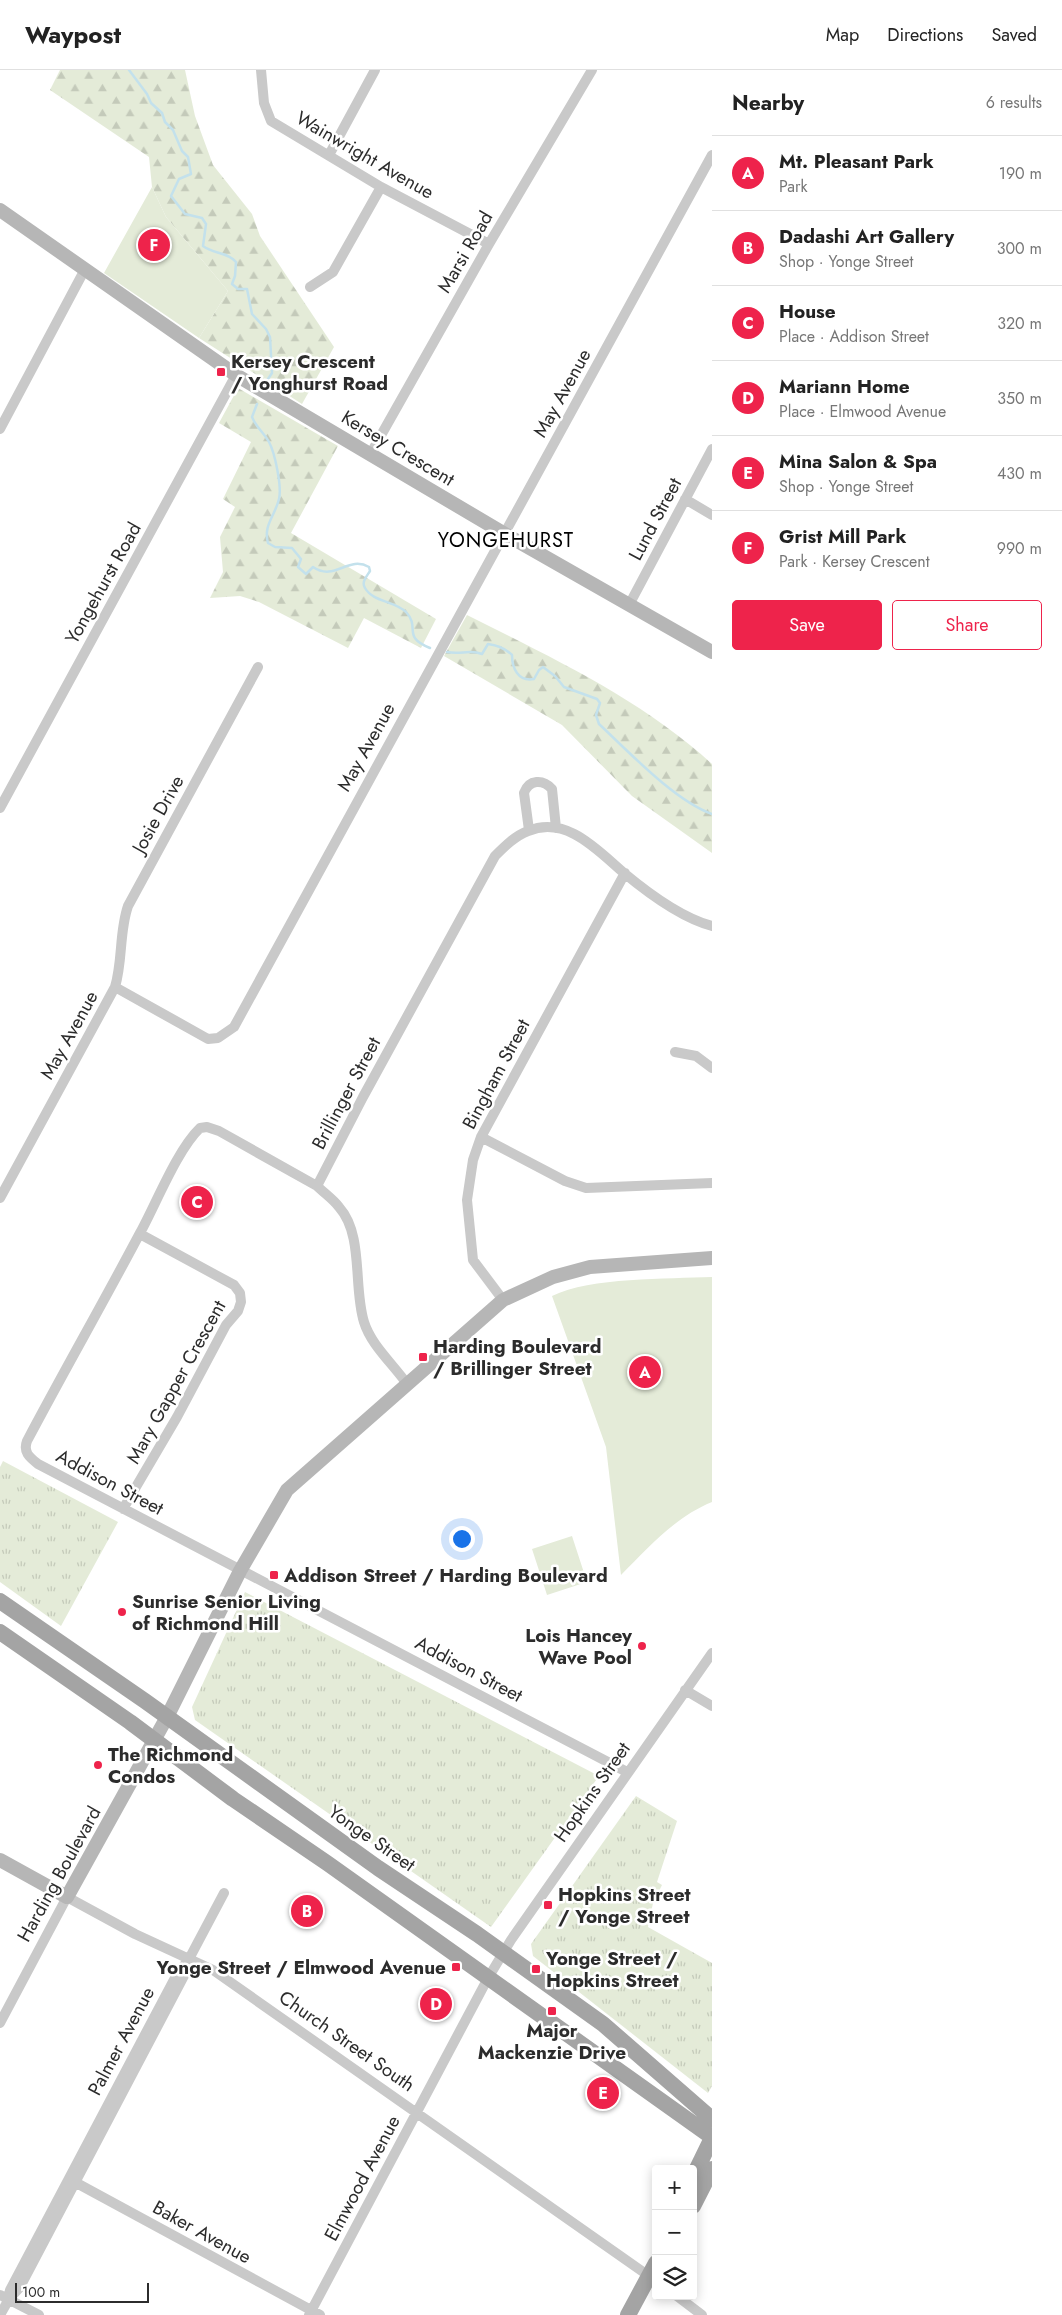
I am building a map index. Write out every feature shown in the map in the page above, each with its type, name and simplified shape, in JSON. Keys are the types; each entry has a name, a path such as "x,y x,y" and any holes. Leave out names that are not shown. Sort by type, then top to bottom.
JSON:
{"main road":[{"name":"Yonge Street","path":"0,1602 167,1717 378,1868 603,2024 712,2119"},
{"path":"0,1632 712,2138 697,2168"},
{"path":"697,2198 712,2169"},
{"path":"628,2315 652,2277"}],"street":[{"name":"Wainwright Avenue","path":"261,70 264,103 271,120 381,187 489,244"},
{"path":"329,155 375,70"},
{"name":"Marsi Road","path":"370,453 489,244 592,70"},
{"name":"May Avenue","path":"0,1198 115,987 208,1039 218,1038 234,1027 434,659 505,534 712,155"},
{"path":"310,286 333,272 381,187"},
{"name":"Kersey Crescent","path":"0,210 84,271 236,375 505,534 712,652"},
{"path":"0,429 84,271"},
{"name":"Yongehurst Road","path":"0,808 236,375"},
{"name":"Lund Street","path":"629,605 712,449"},
{"path":"685,500 712,515"},
{"name":"Josie Drive","path":"115,987 120,972 123,920 128,906 258,667"},
{"path":"529,830 524,793 529,784 535,782 542,782 552,789 556,828"},
{"name":"Brillinger Street","path":"317,1186 362,1096 486,870 495,856 512,840 529,830 556,828 576,834 602,852 625,873 687,918 712,926"},
{"name":"Bingham Street","path":"503,1300 473,1260 467,1200 473,1160 481,1137 625,873"},
{"path":"675,1052 696,1056 712,1068"},
{"name":"Addison Street","path":"317,1186 220,1132 204,1126 200,1128 187,1142 140,1234 64,1370 25,1446 29,1458 240,1571 362,1632 627,1772"},
{"path":"481,1137 565,1180 586,1188 712,1183"},
{"path":"317,1186 340,1208 353,1237 360,1306 364,1323 371,1338 407,1384"},
{"name":"Mary Gapper Crescent","path":"123,1509 177,1417 226,1325 238,1311 242,1302 240,1293 234,1285 140,1234"},
{"name":"Harding Boulevard","path":"0,2023 67,1897 167,1717 240,1571 287,1490 503,1300 553,1277 590,1267 712,1258"},
{"name":"Hopkins Street","path":"488,1978 627,1772 712,1653"},
{"path":"685,1690 712,1706"},
{"name":"Church Street South","path":"0,1860 135,1934 213,1970 652,2273"},
{"name":"Palmer Avenue","path":"0,2315 4,2297 10,2290 71,2180 176,1974 189,1959 224,1893"},
{"name":"Elmwood Avenue","path":"313,2313 488,1978"},
{"name":"Baker Avenue","path":"71,2180 313,2313"},
{"path":"4,2297 39,2315"},
{"path":"682,2300 702,2315"}],"green space":[{"path":"60,70 185,70 195,116 213,165 252,214 260,236 334,347 302,404 199,338 228,291 166,217 152,187 149,157 50,90"},
{"path":"152,187 166,217 228,291 199,338 104,273"},
{"path":"238,388 338,446 291,533 436,619 421,648 364,618 348,648 259,602 240,596 210,598 223,572 220,537 235,507 223,499 251,442 219,423"},
{"path":"467,615 595,681 656,719 712,764 712,853 632,796 562,725 444,656"},
{"path":"712,1277 712,1502 674,1524 621,1575 606,1447 552,1296 587,1285 608,1282"},
{"path":"3,1461 118,1522 61,1626 0,1582 0,1467"},
{"path":"572,1536 587,1582 547,1595 532,1549"},
{"path":"245,1592 599,1776 491,1927 195,1720 192,1707"},
{"path":"636,1796 677,1821 657,1882 662,1885 653,1903 648,1927 712,1963 712,2086 708,2093 533,1956 531,1944"}],"waterway":[{"path":"129,70 147,94 151,103 162,113 165,122 173,130 182,151 188,157 191,174 179,179 171,196 185,214 202,218 206,224 203,246 229,256 236,262 235,276 232,284 238,289 247,289 252,314 266,329 270,337 272,373 266,382"},
{"path":"257,404 252,417 267,439 274,454 280,487 279,499 268,526 268,543 275,547 292,548 301,559 298,567 306,574 313,567 328,572 354,564 369,567 370,571 364,581 365,588 373,596 406,612 412,623 416,640 430,648"},
{"path":"447,652 482,654 488,644 494,645 512,655 513,665 520,676 534,679 543,667 555,676 564,687 597,699 600,703 596,715 599,724 668,787 698,808 712,814"}],"place":[{"name":"Grist Mill Park","path":"154,245"},
{"name":"Kersey Crescent / Yonghurst Road","path":"221,372"},
{"name":"House","path":"197,1202"},
{"name":"Harding Boulevard / Brillinger Street","path":"423,1357"},
{"name":"Mt. Pleasant Park","path":"645,1372"},
{"name":"Addison Street / Harding Boulevard","path":"274,1575"},
{"name":"Sunrise Senior Living of Richmond Hill","path":"122,1612"},
{"name":"Lois Hancey Wave Pool","path":"642,1646"},
{"name":"The Richmond Condos","path":"98,1765"},
{"name":"Hopkins Street / Yonge Street","path":"548,1905"},
{"name":"Dadashi Art Gallery","path":"307,1911"},
{"name":"Yonge Street / Elmwood Avenue","path":"456,1967"},
{"name":"Yonge Street / Hopkins Street","path":"536,1969"},
{"name":"Mariann Home","path":"436,2004"},
{"name":"Major Mackenzie Drive","path":"552,2011"},
{"name":"Mina Salon & Spa","path":"603,2093"}],"district":[{"name":"YONGEHURST","path":"506,540"}]}
